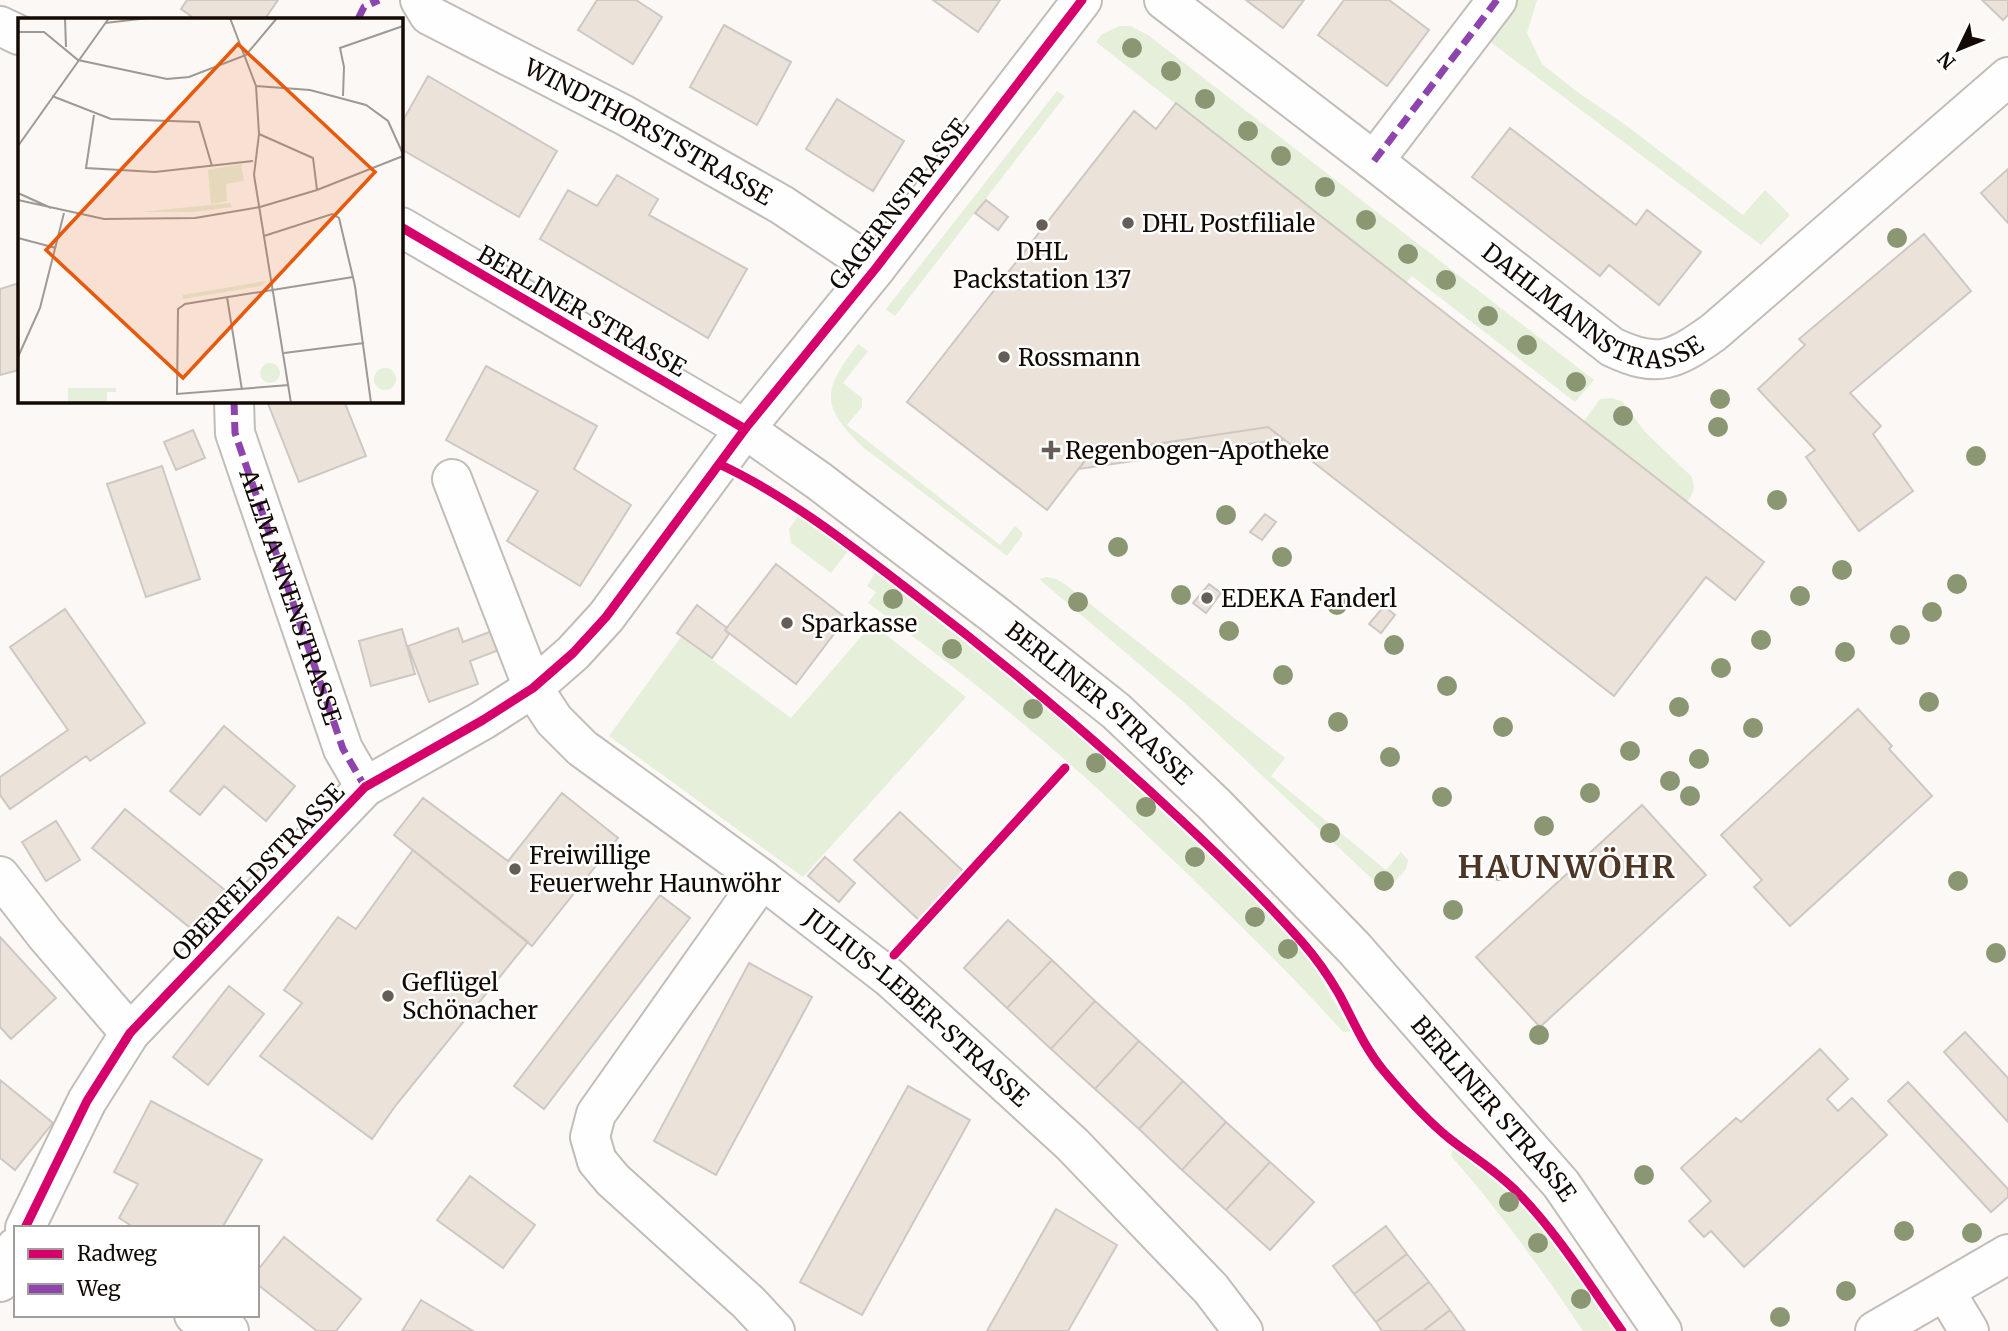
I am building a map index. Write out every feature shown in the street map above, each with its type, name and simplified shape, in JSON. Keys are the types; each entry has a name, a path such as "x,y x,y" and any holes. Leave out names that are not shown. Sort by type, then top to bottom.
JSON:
{"street":[{"name":"WINDTHORSTSTRASSE","path":"420,0 429,15 636,122 782,205 876,268"},
{"name":"GAGERNSTRASSE","path":"745,429 876,268 1082,0"},
{"name":"DAHLMANNSTRASSE","path":"1164,0 1612,347 1635,358 1656,360 1673,357 1714,332 2008,77"},
{"path":"1374,161 1497,0"},
{"path":"0,26 18,35"},
{"name":"BERLINER STRASSE","path":"402,228 745,429 819,481 1116,711 1214,804 1354,947 1561,1184 1661,1331"},
{"name":"ALEMANNENSTRASSE","path":"234,402 235,433 343,749 365,787"},
{"name":"OBERFELDSTRASSE","path":"26,1226 87,1101 130,1033 365,787 483,720 533,688 573,653 606,617 745,429"},
{"name":"JULIUS-LEBER-STRASSE","path":"452,480 533,688 554,720 582,748 762,879 890,978 1072,1144 1211,1289 1243,1331"},
{"path":"0,876 45,934 130,1033"},
{"path":"762,879 596,1114 590,1138 597,1161 612,1180 749,1303 775,1331"},
{"path":"0,1282 14,1251"},
{"path":"1875,1331 2008,1254"},
{"path":"1945,1290 1969,1331"},
{"path":"198,1317 229,1331"}],"green space":[{"path":"1515,0 1537,0 1527,33 1542,64 1576,91 1627,126 1743,215 1765,190 1790,215 1761,245 1485,38"},
{"path":"1120,26 1130,26 1148,35 1594,380 1575,402 1412,276 1406,283 1096,42 1102,34"},
{"path":"1057,91 1065,96 895,316 886,309"},
{"path":"858,344 868,351 843,383 862,398 862,407 847,425 1000,545 1015,526 1022,532 1022,536 1007,556 864,448 839,421 833,409 832,386"},
{"path":"1612,398 1623,402 1645,432 1691,476 1694,489 1687,502 1584,421 1600,399"},
{"path":"799,515 848,551 831,573 791,543 789,529"},
{"path":"875,573 948,626 1093,747 1241,885 1310,959 1351,1031 1343,1032 1240,925 1124,813 1022,722 868,603 876,592 867,586"},
{"path":"1047,577 1066,585 1285,758 1271,776 1386,870 1401,852 1408,860 1406,869 1386,892 1186,704 1039,579"},
{"path":"872,624 966,697 803,877 609,736 681,637 791,718"},
{"path":"1453,1147 1493,1177 1521,1204 1563,1257 1614,1331 1583,1331 1520,1241 1451,1156"}],"building":[{"path":"187,0 278,0 266,18 194,18 181,9"},
{"path":"597,0 636,0 662,17 633,64 578,30"},
{"path":"933,0 1000,0 978,32"},
{"path":"1246,0 1304,0 1283,28"},
{"path":"1344,0 1389,0 1429,30 1387,86 1318,35"},
{"path":"1982,0 2008,0 2008,15 2003,20"},
{"path":"724,25 791,62 757,125 690,87"},
{"path":"428,76 557,151 519,217 402,150 402,122"},
{"path":"837,99 904,141 873,191 806,149"},
{"path":"1176,103 1764,562 1735,600 1706,577 1614,696 1268,427 1090,454 1047,510 907,402 1134,111 1156,129"},
{"path":"1510,128 1636,225 1647,210 1701,252 1659,305 1609,265 1600,276 1472,177"},
{"path":"2008,169 2008,223 1981,193"},
{"path":"617,175 658,199 649,215 747,269 708,338 540,239 568,190 597,206"},
{"path":"986,200 1008,217 998,230 975,213"},
{"path":"1924,234 1971,291 1850,393 1881,426 1873,434 1913,491 1859,531 1806,457 1815,450 1758,389 1805,345 1799,339"},
{"path":"18,283 18,370 0,375 0,289"},
{"path":"486,366 597,426 574,469 631,505 580,586 507,541 538,491 446,440"},
{"path":"267,402 344,402 366,456 299,482"},
{"path":"1268,427 1283,439 1079,469 1090,454"},
{"path":"193,430 205,458 176,470 164,442"},
{"path":"162,466 200,579 146,597 107,484"},
{"name":"EDEKA Fanderl","path":"1265,514 1276,522 1262,540 1250,532"},
{"name":"Sparkasse","path":"776,564 846,618 796,684 725,630"},
{"name":"EDEKA Fanderl","path":"1209,584 1221,593 1206,613 1193,603"},
{"path":"697,605 727,628 725,630 729,634 712,658 677,633"},
{"name":"EDEKA Fanderl","path":"1384,606 1395,615 1381,633 1369,624"},
{"path":"65,609 145,723 90,761 86,756 10,809 0,795 0,777 68,730 10,647"},
{"path":"458,628 463,642 500,628 507,647 470,661 478,684 429,702 408,646"},
{"path":"402,629 415,674 371,686 359,641"},
{"path":"1858,709 1892,746 1889,749 1932,796 1790,926 1754,887 1762,880 1721,835"},
{"path":"224,726 295,786 266,821 224,786 200,815 170,791"},
{"name":"Freiwillige Feuerwehr Haunwöhr","path":"562,793 618,838 532,946 394,835 423,798 508,861"},
{"path":"1642,805 1706,875 1540,1027 1476,957"},
{"path":"125,809 226,891 194,931 92,848"},
{"path":"900,812 964,872 919,920 854,860"},
{"path":"56,821 80,860 46,881 22,842"},
{"name":"Geflügel Schönacher","path":"413,850 528,942 396,1105 372,1139 260,1056 302,1003 284,990 338,917 356,929"},
{"path":"825,857 855,883 839,902 808,876"},
{"path":"660,895 690,918 544,1109 514,1086"},
{"path":"1008,920 1052,960 1007,1008 964,968"},
{"path":"0,937 56,998 11,1039 0,1027"},
{"path":"1052,960 1095,1001 1051,1049 1007,1008"},
{"path":"749,963 812,997 716,1175 654,1141"},
{"path":"229,986 264,1014 208,1085 173,1057"},
{"path":"1095,1001 1139,1041 1095,1089 1051,1049"},
{"path":"1965,1032 2008,1078 2008,1122 1944,1052"},
{"path":"1139,1041 1183,1081 1139,1129 1095,1089"},
{"path":"1820,1049 1848,1079 1827,1099 1838,1111 1852,1098 1887,1135 1744,1267 1711,1231 1704,1237 1689,1221 1711,1201 1681,1168 1736,1118 1741,1122"},
{"path":"0,1080 53,1123 15,1170 0,1158"},
{"path":"1183,1081 1226,1122 1182,1170 1139,1129"},
{"path":"1908,1082 2008,1189 2008,1197 1991,1212 1888,1101"},
{"path":"908,1086 970,1120 862,1315 800,1282"},
{"path":"151,1101 262,1160 223,1226 132,1226 119,1218 138,1184 114,1172"},
{"path":"1226,1122 1270,1162 1226,1210 1182,1170"},
{"path":"1270,1162 1314,1202 1270,1250 1226,1210"},
{"path":"470,1176 535,1225 503,1268 437,1220"},
{"path":"1056,1209 1117,1245 1068,1331 987,1331"},
{"path":"1386,1226 1407,1254 1354,1294 1333,1266"},
{"path":"284,1237 361,1299 336,1331 317,1331 259,1286 259,1268"},
{"path":"1407,1254 1429,1282 1376,1322 1354,1294"},
{"path":"1429,1282 1450,1310 1423,1331 1382,1331 1376,1322"},
{"path":"421,1300 473,1331 402,1331"},
{"path":"1450,1310 1465,1331 1423,1331"}],"marked path":[{"path":"358,18 364,7 379,0"},
{"path":"1374,161 1497,0"},
{"path":"234,402 235,433 343,749 365,787"}],"cycle path":[{"path":"26,1226 87,1101 130,1033 365,787 483,720 533,688 573,653 606,617 745,429 876,268 1082,0"},
{"path":"402,228 745,429"},
{"path":"719,464 770,491 820,524 949,621 1084,732 1212,849 1273,910 1312,954 1339,994 1370,1052 1391,1079 1432,1123 1519,1194 1547,1226 1622,1331"},
{"path":"894,955 1065,768"}],"place":[{"name":"DHL Postfiliale","path":"1128,223"},
{"name":"DHL Packstation 137","path":"1042,225"},
{"name":"Rossmann","path":"1004,357"},
{"name":"Regenbogen-Apotheke","path":"1051,450"},
{"name":"EDEKA Fanderl","path":"1207,598"},
{"name":"Sparkasse","path":"787,623"},
{"name":"Freiwillige Feuerwehr Haunwöhr","path":"515,869"},
{"name":"Geflügel Schönacher","path":"388,996"}],"district":[{"name":"HAUNWÖHR","path":"1567,867"}]}
